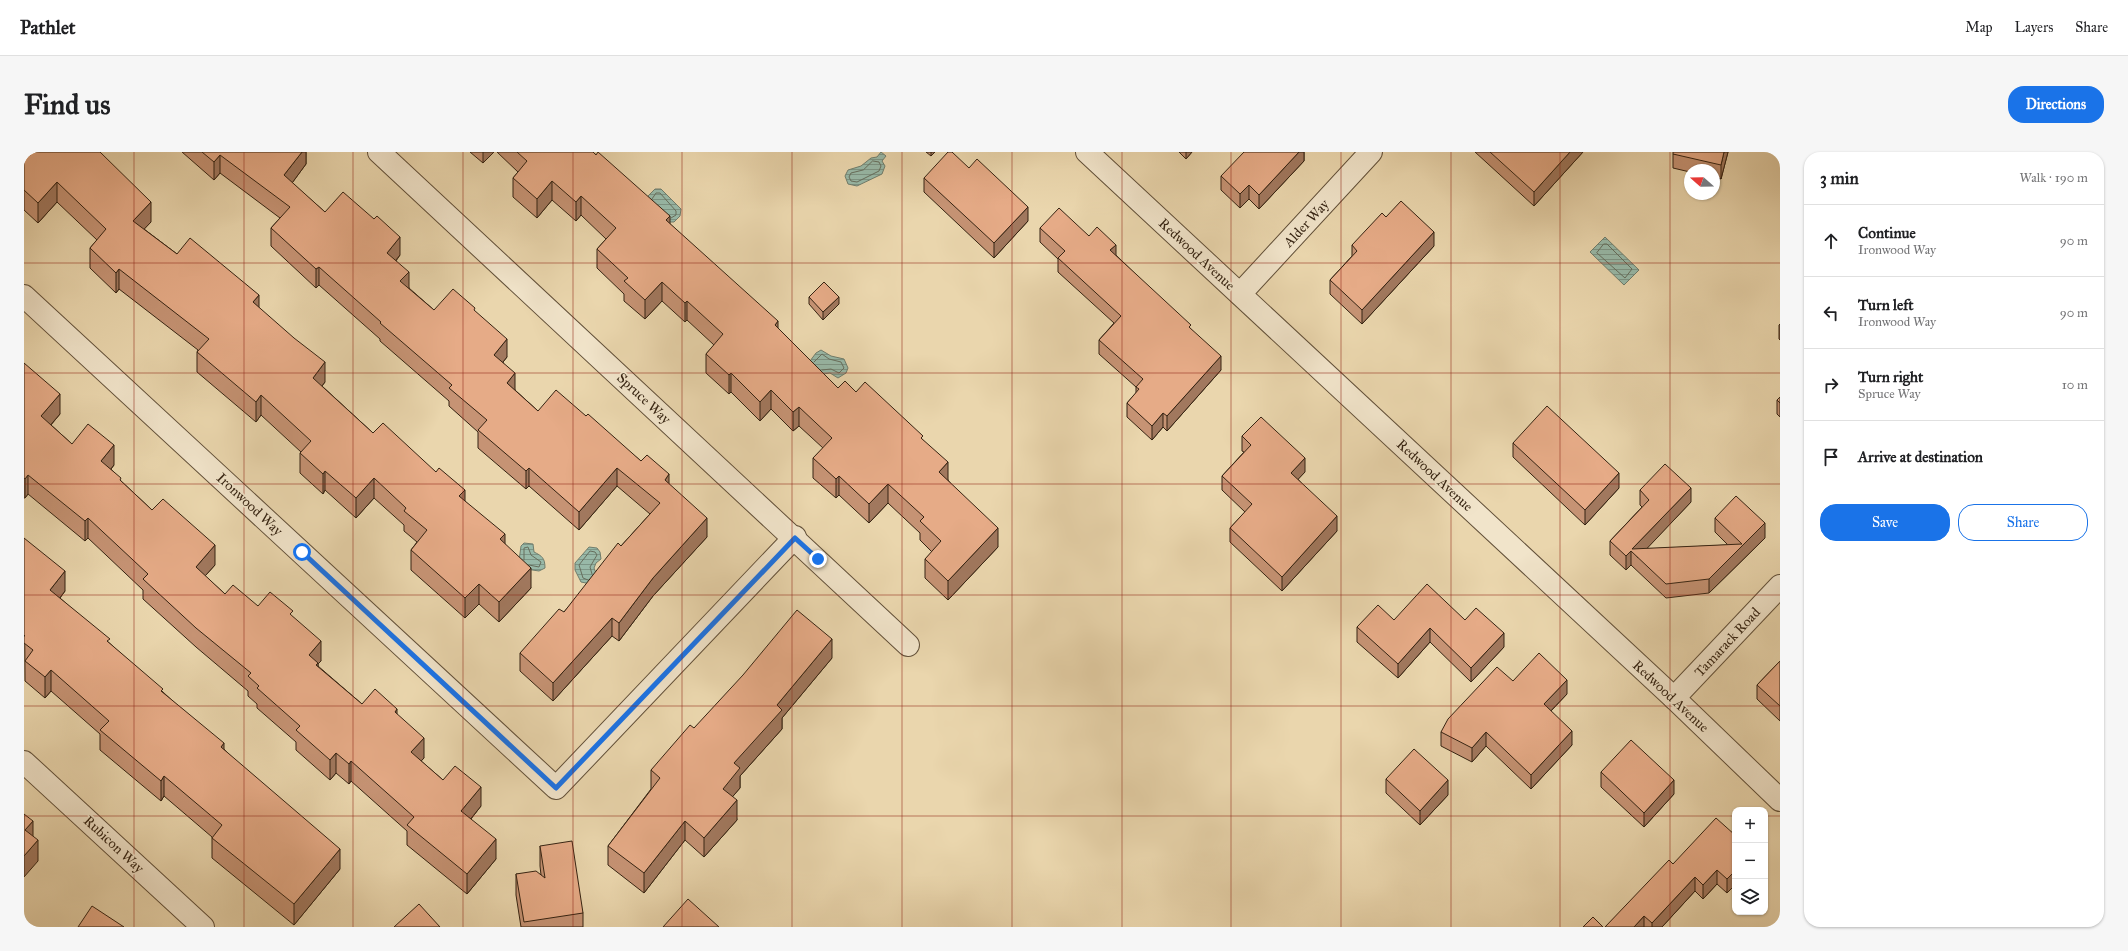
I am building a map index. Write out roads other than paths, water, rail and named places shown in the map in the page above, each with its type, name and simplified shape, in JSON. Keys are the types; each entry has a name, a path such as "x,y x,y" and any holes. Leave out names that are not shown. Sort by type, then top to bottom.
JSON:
{"street":[{"name":"Spruce Way","path":"379,152 795,538 908,645"},
{"name":"Redwood Avenue","path":"1088,152 1674,698 1780,800"},
{"name":"Alder Way","path":"1240,294 1371,152"},
{"name":"Ironwood Way","path":"24,296 556,788 795,538"},
{"name":"Tamarack Road","path":"1674,698 1780,586"},
{"name":"Rubicon Way","path":"24,762 203,927"}],"water":[{"path":"881,152 886,156 882,161 885,166 882,174 857,186 848,184 845,176 848,170 861,166 871,158 877,157"},
{"path":"655,189 661,189 681,209 680,216 674,222 667,222 649,206 648,196"},
{"path":"1605,237 1639,270 1624,285 1590,252"},
{"path":"821,350 831,356 844,359 848,368 846,373 838,378 830,373 823,374 810,361 816,353"},
{"path":"524,543 533,544 534,552 542,558 545,568 539,571 526,569 519,561 521,546"},
{"path":"589,547 597,548 600,552 601,559 596,563 594,568 596,573 591,584 581,582 575,570 575,563"}]}
